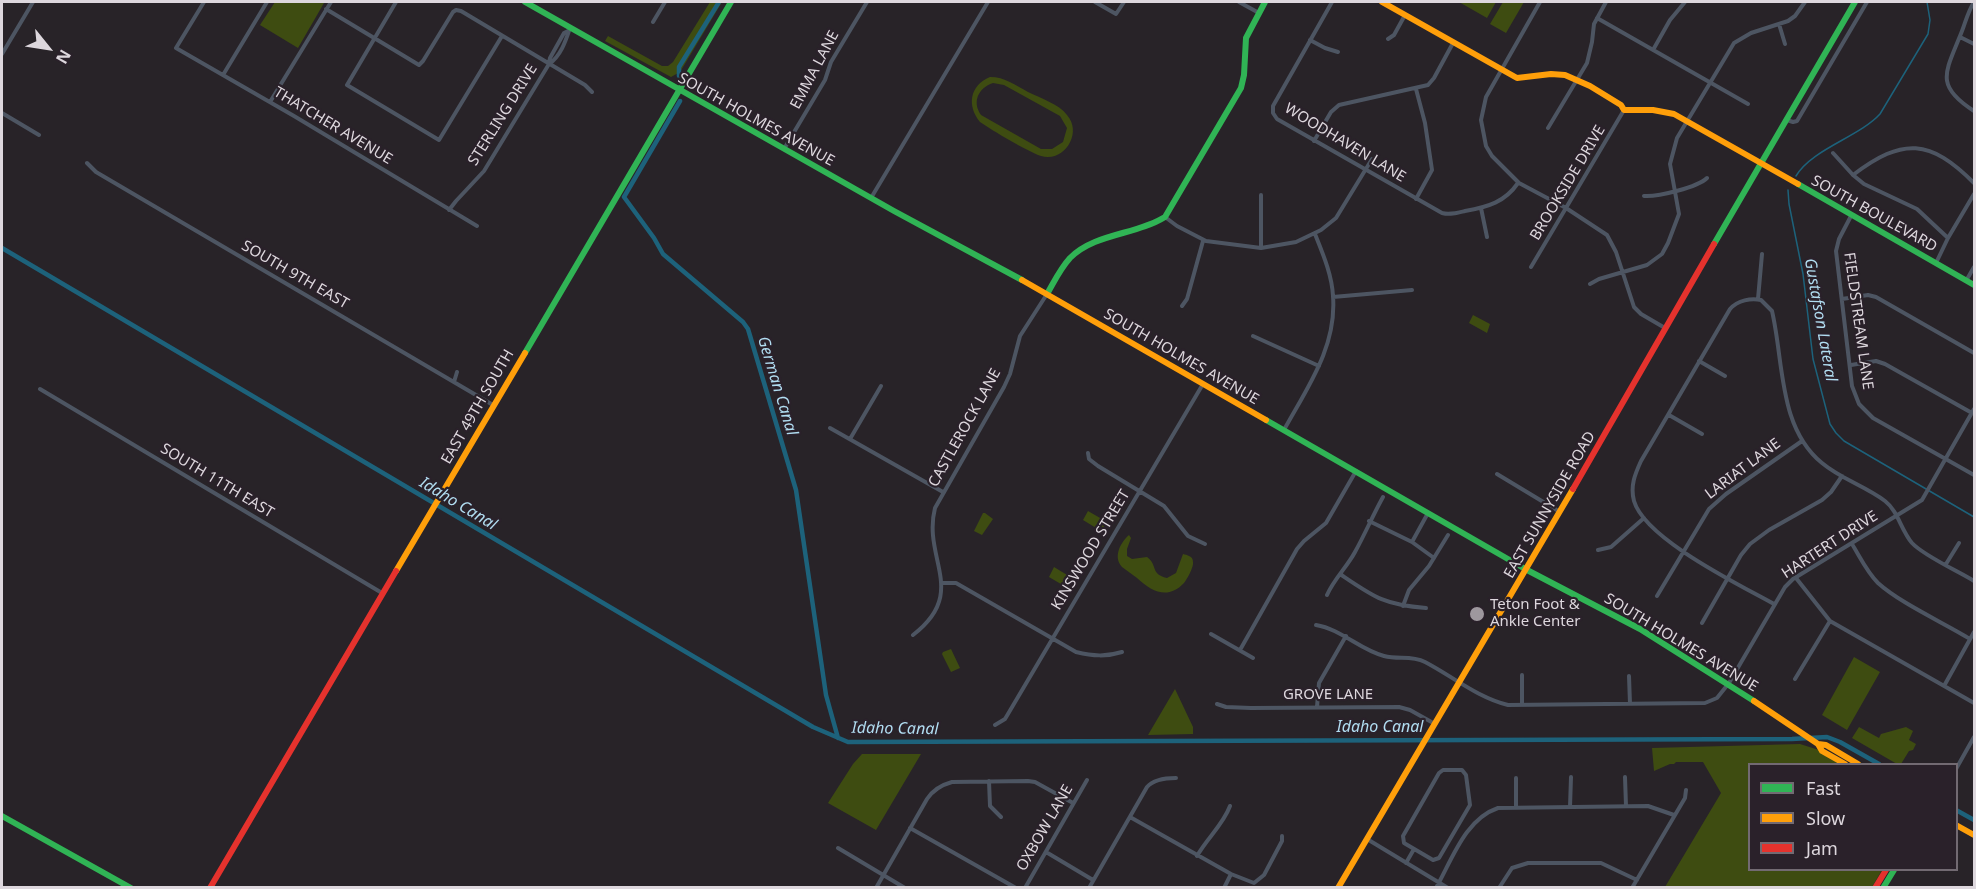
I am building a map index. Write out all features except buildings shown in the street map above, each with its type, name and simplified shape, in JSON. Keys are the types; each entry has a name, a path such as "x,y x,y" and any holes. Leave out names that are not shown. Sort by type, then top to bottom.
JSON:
{"street":[{"path":"2,54 33,2"},
{"name":"THATCHER AVENUE","path":"204,2 176,48 477,226"},
{"path":"223,75 267,2"},
{"path":"270,102 330,2"},
{"path":"396,2 347,84 439,140 502,36"},
{"name":"SOUTH HOLMES AVENUE","path":"525,2 569,30 1047,294 1527,570 1600,607 1729,683 1842,763"},
{"path":"653,22 665,2"},
{"name":"EAST 49TH SOUTH","path":"210,888 731,2"},
{"name":"EMMA LANE","path":"784,149 825,80 831,62 867,2"},
{"path":"871,198 987,2"},
{"path":"1095,2 1116,14 1124,2"},
{"path":"1239,2 1259,13"},
{"path":"1266,2 1246,38 1241,88 1165,216 1203,241 1262,248 1296,242 1315,234 1329,224 1342,210 1372,159"},
{"name":"WOODHAVEN LANE","path":"1332,2 1280,92 1273,108 1277,119 1446,214 1481,208 1504,198 1518,183"},
{"path":"1382,2 1517,78 1557,74 1576,80 1621,105 1624,110"},
{"path":"1540,2 1500,69 1483,106 1481,126 1486,146 1492,156 1518,183 1566,208 1607,235 1617,252 1634,307 1641,314 1665,328"},
{"path":"1548,128 1589,56 1593,29 1606,2"},
{"path":"1653,50 1670,20 1685,2"},
{"path":"1590,284 1599,279 1647,265 1665,250 1678,220 1679,207 1671,176 1671,157 1681,131 1734,43 1751,33 1795,16 1805,2"},
{"name":"EAST SUNNYSIDE ROAD","path":"1338,888 1561,512 1855,2"},
{"path":"1786,120 1793,122 1797,120 1868,2"},
{"path":"1974,2 1949,60 1947,81 1956,98 1974,111"},
{"path":"326,9 419,65 456,10 585,85 592,92"},
{"path":"1388,39 1394,34 1405,15"},
{"path":"1597,18 1748,104"},
{"path":"1779,24 1785,44"},
{"name":"STERLING DRIVE","path":"449,210 484,171 549,64 554,60 569,30"},
{"path":"1960,37 1974,44"},
{"path":"1310,40 1338,52"},
{"path":"1314,141 1331,112 1339,105 1416,89 1431,82 1454,43"},
{"path":"1416,89 1425,123 1432,170 1416,199"},
{"name":"SOUTH BOULEVARD","path":"1624,110 1665,112 1688,121 1974,285"},
{"name":"BROOKSIDE DRIVE","path":"1531,267 1624,110"},
{"path":"2,113 39,135"},
{"path":"1853,175 1872,160 1890,152 1925,149 1949,159 1974,183"},
{"path":"1833,153 1853,175 1874,190 1917,209 1948,238"},
{"name":"SOUTH 9TH EAST","path":"87,163 96,172 171,217 493,405"},
{"path":"1644,196 1702,183 1707,178"},
{"path":"1936,263 1974,194"},
{"path":"1261,195 1262,248"},
{"path":"1481,208 1487,237"},
{"name":"CASTLEROCK LANE","path":"913,635 925,626 936,609 943,583 931,528 935,508 1004,387 1010,374 1020,336 1065,265 1080,249 1098,241 1146,228 1165,216"},
{"name":"FIELDSTREAM LANE","path":"1851,216 1836,246 1854,392 1859,404 1868,414 1974,476"},
{"path":"1284,430 1319,366 1330,338 1334,297 1324,257 1315,234"},
{"path":"1182,306 1187,299 1203,241"},
{"path":"1762,254 1760,299 1772,311 1789,410 1802,441 1824,465 1885,501 1919,549 1974,581"},
{"path":"1966,280 1974,267"},
{"path":"1334,297 1412,290"},
{"path":"1842,299 1868,295 1876,297 1974,354"},
{"path":"1760,299 1741,301 1733,306 1641,461 1633,481 1632,491 1634,503 1644,518 1682,551 1774,604"},
{"path":"1253,336 1319,366"},
{"path":"1699,361 1725,376"},
{"path":"1851,365 1876,362 1885,364 1973,411"},
{"path":"454,382 457,372"},
{"name":"KINSWOOD STREET","path":"995,725 1005,719 1203,384"},
{"path":"850,439 881,386"},
{"name":"SOUTH 11TH EAST","path":"40,389 382,593"},
{"name":"HARTERT DRIVE","path":"1316,625 1328,627 1384,656 1409,657 1423,661 1497,702 1508,705 1705,703 1716,699 1729,683 1785,587 1796,578 1917,505 1928,491 1973,411"},
{"path":"1669,415 1702,434"},
{"path":"830,428 943,492"},
{"name":"LARIAT LANE","path":"1657,596 1701,520 1716,501 1802,441"},
{"path":"1088,453 1089,459 1098,466 1164,506 1188,536 1205,544"},
{"path":"1240,650 1297,549 1326,523 1356,471"},
{"path":"1497,474 1561,512"},
{"path":"1702,623 1750,544 1822,500 1842,476"},
{"path":"1327,595 1356,550 1383,497"},
{"path":"1412,542 1428,513"},
{"path":"1598,550 1611,547 1644,518"},
{"path":"1369,521 1412,542 1434,558"},
{"path":"1403,606 1409,590 1434,558 1448,535"},
{"path":"1946,564 1959,543"},
{"path":"1852,544 1879,584 1970,639"},
{"path":"1340,574 1374,597 1403,606 1426,608"},
{"path":"1796,578 1830,621 1974,703"},
{"path":"943,583 956,583 1076,652 1087,655 1111,655 1122,652"},
{"path":"1795,679 1830,621"},
{"path":"1944,686 1974,632"},
{"path":"1211,634 1253,658"},
{"path":"1317,707 1319,683 1346,636"},
{"path":"1522,675 1522,704"},
{"path":"1629,676 1630,704"},
{"name":"GROVE LANE","path":"1217,704 1226,707 1399,707 1410,710 1435,724"},
{"path":"1958,765 1974,737"},
{"name":"SOUTH HOLMES AVENUE","path":"1818,744 1826,745 1855,763"},
{"path":"1443,770 1464,771 1470,805 1439,858 1433,860 1414,849 1402,842 1402,836 1439,773 1443,770"},
{"path":"1570,807 1571,777"},
{"path":"1626,777 1626,806"},
{"path":"1089,888 1150,783 1176,778"},
{"path":"1516,778 1516,807"},
{"name":"OXBOW LANE","path":"1025,888 1087,780"},
{"path":"989,781 990,806 1001,817"},
{"path":"876,888 927,799 938,787 952,782 1035,782 1073,803"},
{"path":"1632,888 1685,798 1686,790"},
{"path":"1197,856 1213,832 1221,825 1230,806"},
{"path":"1436,888 1460,843 1476,821 1489,811 1498,808 1648,806 1674,815"},
{"path":"2,816 131,888"},
{"path":"1130,817 1197,856 1254,883 1262,879 1278,850 1282,836"},
{"path":"1958,826 1974,835"},
{"path":"910,828 1016,888"},
{"path":"1367,840 1448,888"},
{"path":"837,849 905,888"},
{"path":"1406,863 1414,849"},
{"path":"1046,852 1094,880"},
{"path":"1499,888 1512,868 1528,863 1601,862 1637,880"},
{"path":"1875,888 1885,871"},
{"path":"1883,888 1893,871"},
{"path":"1224,888 1231,874"}],"green space":[{"path":"275,2 324,3 298,48 260,25"},
{"path":"710,2 722,2 680,72 671,77 605,41 608,36 662,66 668,66 673,62"},
{"path":"1459,2 1496,2 1487,18"},
{"path":"1503,2 1524,2 1506,33 1490,24"},
{"path":"990,77 1005,80 1059,108 1071,122 1073,130 1069,145 1057,155 1041,156 980,122 973,109 972,97 983,81","holes":["993,83 1004,85 1060,116 1067,128 1063,142 1052,149 1041,149 981,115 977,105 980,92"]},
{"path":"1473,315 1490,324 1487,333 1469,323"},
{"path":"1088,511 1107,522 1101,531 1083,520"},
{"path":"983,513 993,519 982,535 974,531"},
{"path":"1129,535 1131,538 1127,556 1132,559 1147,557 1156,572 1167,578 1176,573 1183,554 1191,557 1193,564 1184,583 1172,591 1160,592 1148,587 1122,567 1118,559 1119,550"},
{"path":"1054,567 1072,578 1066,587 1049,577"},
{"path":"951,649 960,668 951,672 942,654"},
{"path":"1854,657 1880,672 1847,730 1822,715"},
{"path":"1175,689 1193,727 1193,734 1148,735"},
{"path":"1859,727 1879,738 1881,734 1906,727 1913,731 1909,740 1916,744 1902,763 1895,763 1852,738"},
{"path":"1800,744 1822,751 1840,763 1748,763 1748,871 1881,871 1872,887 1665,887 1721,793 1703,762 1676,762 1654,771 1652,748"},
{"path":"862,754 921,754 876,830 828,803"}],"waterway":[{"name":"German Canal","path":"679,76 679,67 719,2"},
{"name":"Gustafson Lateral","path":"1796,176 1813,158 1860,130 1880,114 1928,34 1930,20 1927,2"},
{"name":"German Canal","path":"680,101 624,197 663,254 743,322 748,329 796,490 826,695 838,738"},
{"name":"Gustafson Lateral","path":"1788,190 1803,274 1813,359 1830,424 1844,441 1974,517"},
{"name":"Idaho Canal","path":"2,248 813,727 848,742 1792,739 1827,737 1877,763"},
{"name":"Idaho Canal","path":"1958,811 1974,820"}],"traffic: fast":[{"path":"525,2 894,211 1022,280"},
{"path":"525,353 731,2"},
{"path":"1047,294 1066,262 1080,250 1103,239 1154,223 1165,217 1241,88 1246,38 1265,2"},
{"path":"1714,244 1855,2"},
{"path":"1798,184 1974,285"},
{"path":"1266,420 1527,570 1640,629 1754,701"},
{"path":"2,816 131,888"},
{"path":"1883,888 1893,871"}],"traffic: slow":[{"path":"1382,2 1517,78 1551,74 1565,75 1590,86 1621,105 1624,110 1653,110 1674,114 1798,184"},
{"path":"1022,280 1266,420"},
{"path":"396,571 525,353"},
{"path":"1338,888 1573,489"},
{"path":"1754,701 1818,744 1822,751 1843,763"},
{"path":"1818,744 1826,745 1856,763"},
{"path":"1958,826 1974,835"}],"traffic: jam":[{"path":"1573,489 1714,244"},
{"path":"210,888 396,571"},
{"path":"1875,888 1885,871"}],"place":[{"name":"Teton Foot & Ankle Center","path":"1477,614"}]}
